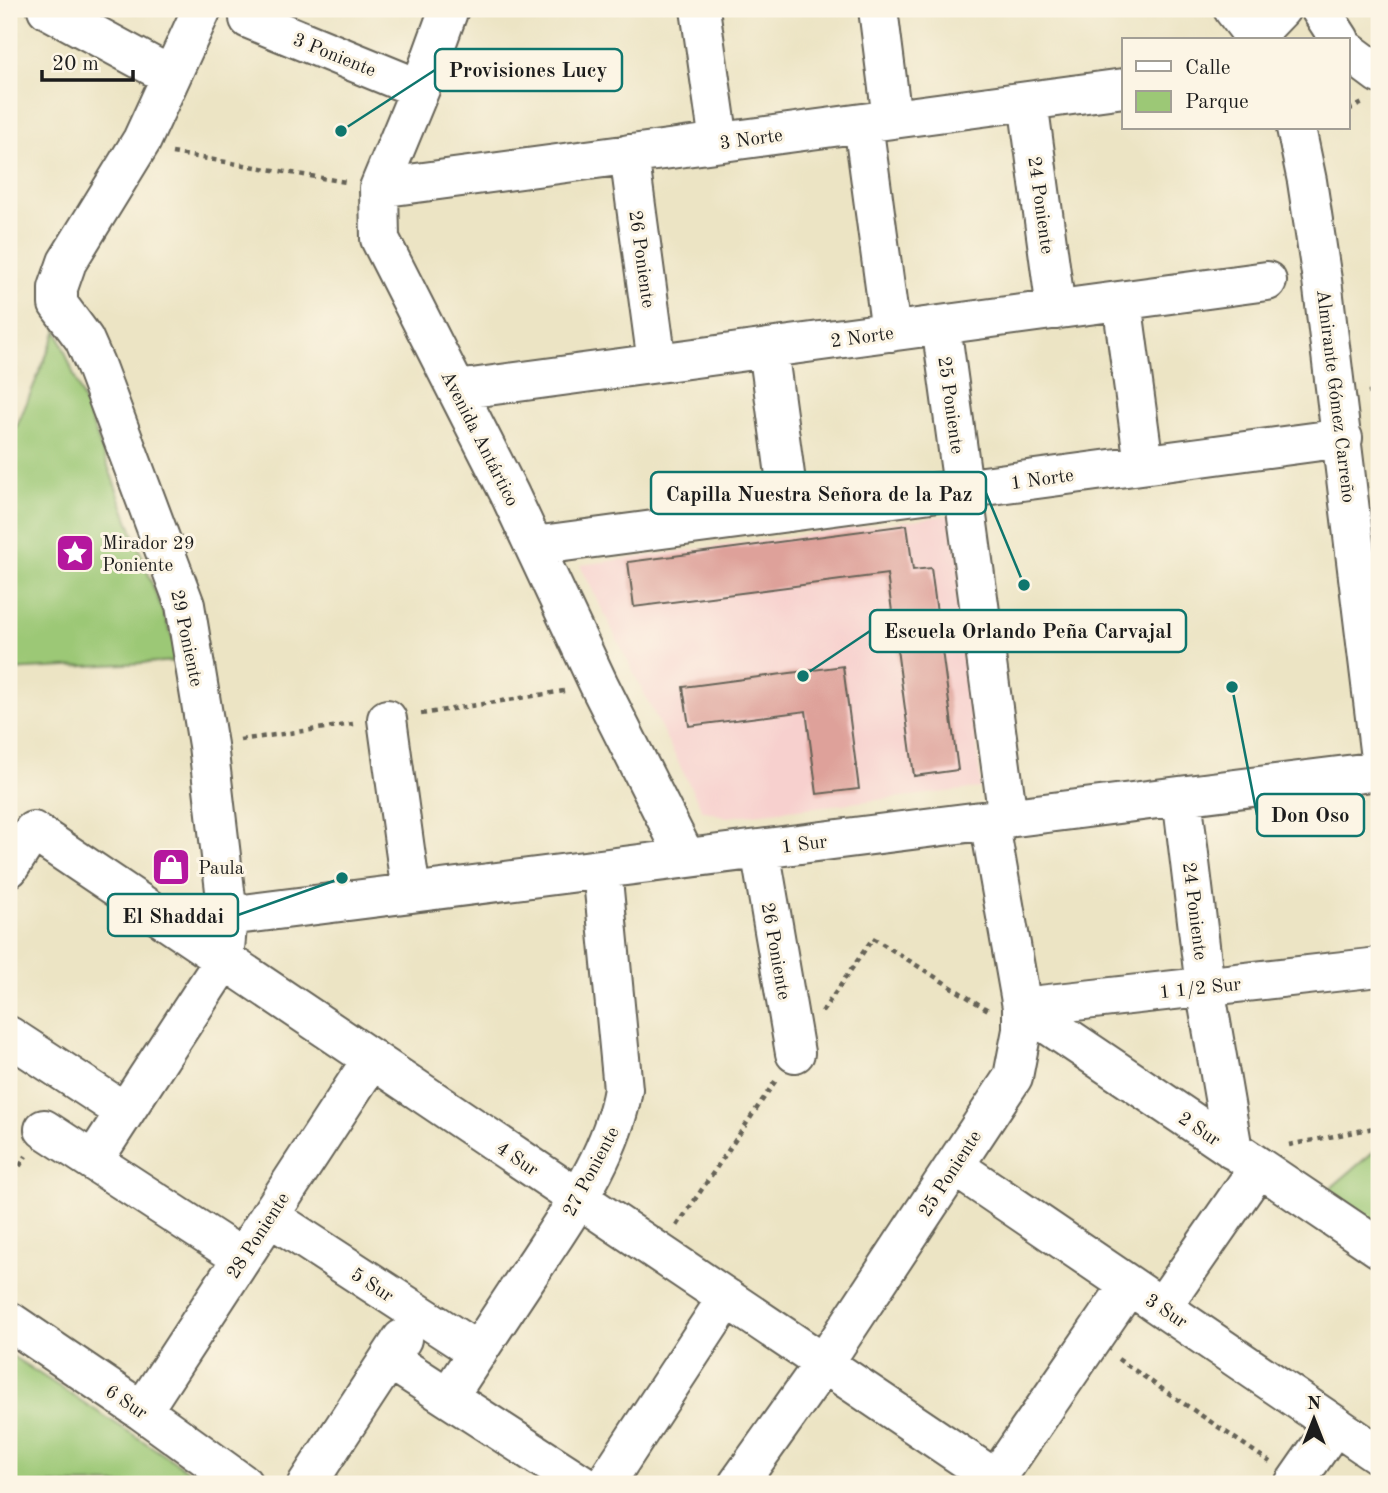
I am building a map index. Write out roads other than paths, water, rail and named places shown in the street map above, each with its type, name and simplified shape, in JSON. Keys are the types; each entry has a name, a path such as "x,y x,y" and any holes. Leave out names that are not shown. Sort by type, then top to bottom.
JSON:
{"street":[{"path":"47,9 171,76"},
{"name":"29 Poniente","path":"93,1161 225,960 228,916 208,745 185,605 95,364 84,339 58,304 58,288 67,262 142,140 202,9"},
{"name":"Avenida Antártico","path":"449,9 420,89 379,188 380,239 534,546 598,685 686,858"},
{"path":"700,9 719,142"},
{"path":"878,9 877,121 891,332"},
{"path":"1248,28 1281,9"},
{"path":"1320,9 1339,38"},
{"name":"3 Poniente","path":"249,19 420,89"},
{"path":"1350,52 1379,74"},
{"name":"3 Norte","path":"379,188 1122,88"},
{"name":"24 Poniente","path":"1028,101 1056,310"},
{"name":"Almirante Gómez Carreño","path":"1296,130 1322,280 1379,750"},
{"name":"26 Poniente","path":"629,154 657,363"},
{"name":"2 Norte","path":"457,390 1267,281"},
{"path":"1122,301 1144,464"},
{"name":"25 Poniente","path":"738,1484 824,1363 1013,1077 1022,1030 1022,1007 998,819 963,488 941,325"},
{"path":"768,348 790,512"},
{"name":"1 Norte","path":"534,546 1343,438"},
{"path":"387,719 411,893"},
{"name":"1 Sur","path":"228,916 1379,771"},
{"name":"24 Poniente","path":"1182,796 1205,987 1244,1157"},
{"name":"4 Sur","path":"9,868 33,831 1000,1482"},
{"name":"26 Poniente","path":"760,849 795,1053"},
{"name":"27 Poniente","path":"448,1398 579,1198 609,1144 619,1116 624,1089 602,869"},
{"name":"1 1/2 Sur","path":"1022,1007 1379,967"},
{"name":"2 Sur","path":"1022,1007 1379,1248"},
{"path":"9,1036 125,1112"},
{"name":"28 Poniente","path":"142,1411 372,1059"},
{"path":"44,1129 242,1258"},
{"path":"1162,1307 1244,1157"},
{"name":"3 Sur","path":"954,1166 1379,1455"},
{"name":"5 Sur","path":"269,1216 478,1352"},
{"path":"1000,1482 1129,1285"},
{"path":"605,1484 727,1298"},
{"path":"307,1484 418,1314"},
{"name":"6 Sur","path":"9,1321 142,1411 243,1484"},
{"path":"389,1359 582,1484"},
{"path":"1295,1482 1335,1424"}],"place":[{"name":"Provisiones Lucy","path":"341,131"},
{"name":"Mirador 29 Poniente","path":"75,553"},
{"name":"Capilla Nuestra Señora de la Paz","path":"1024,585"},
{"name":"Escuela Orlando Peña Carvajal","path":"803,676"},
{"name":"Don Oso","path":"1232,687"},
{"name":"Paula","path":"171,867"},
{"name":"El Shaddai","path":"342,878"}]}
